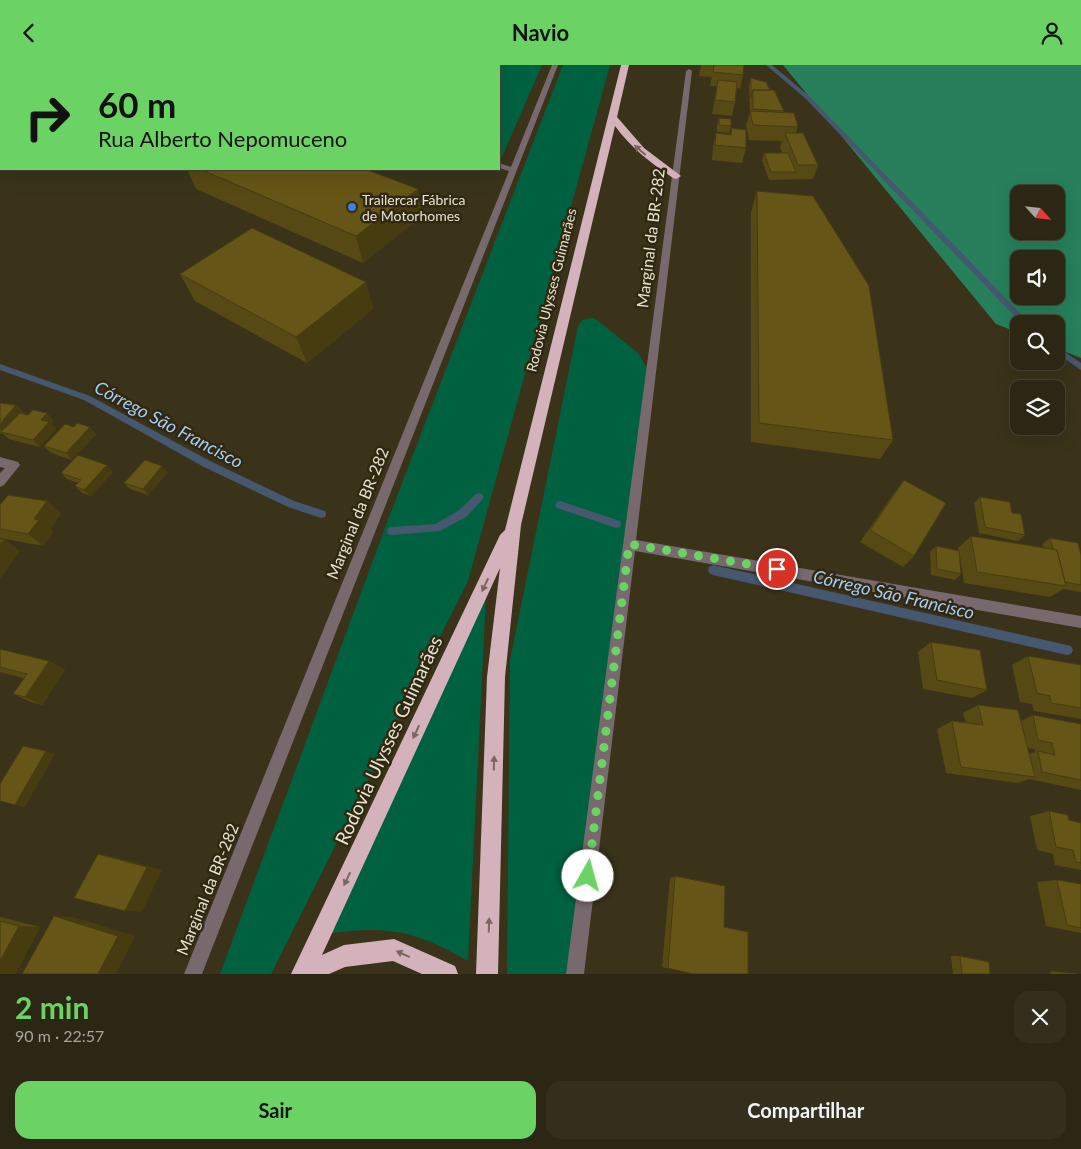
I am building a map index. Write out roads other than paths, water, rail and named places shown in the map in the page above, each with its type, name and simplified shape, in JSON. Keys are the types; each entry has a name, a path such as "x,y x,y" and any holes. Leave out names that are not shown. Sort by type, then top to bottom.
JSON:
{"highway":[{"name":"Rodovia Ulysses Guimarães","path":"487,974 496,677 513,525 625,65"},
{"path":"612,116 622,132 634,145 676,176"},
{"name":"Rodovia Ulysses Guimarães","path":"303,974 513,525"},
{"path":"303,974 344,955 394,950 448,974"}],"street":[{"name":"Marginal da BR-282","path":"192,974 555,65"},
{"name":"Marginal da BR-282","path":"575,974 689,71"},
{"path":"500,165 512,169"},
{"path":"0,462 14,465 0,482"},
{"path":"629,544 1081,622"}],"waterway":[{"path":"769,65 807,97 1018,315"},
{"path":"1065,355 1081,367"},
{"name":"Córrego São Francisco","path":"0,367 87,398 207,464 291,504 321,514"},
{"name":"Córrego São Francisco","path":"392,531 436,528 462,514 479,497"},
{"name":"Córrego São Francisco","path":"560,505 616,524"},
{"name":"Córrego São Francisco","path":"713,570 1067,650"}],"place":[{"name":"Trailercar Fábrica de Motorhomes","path":"352,207"}]}
